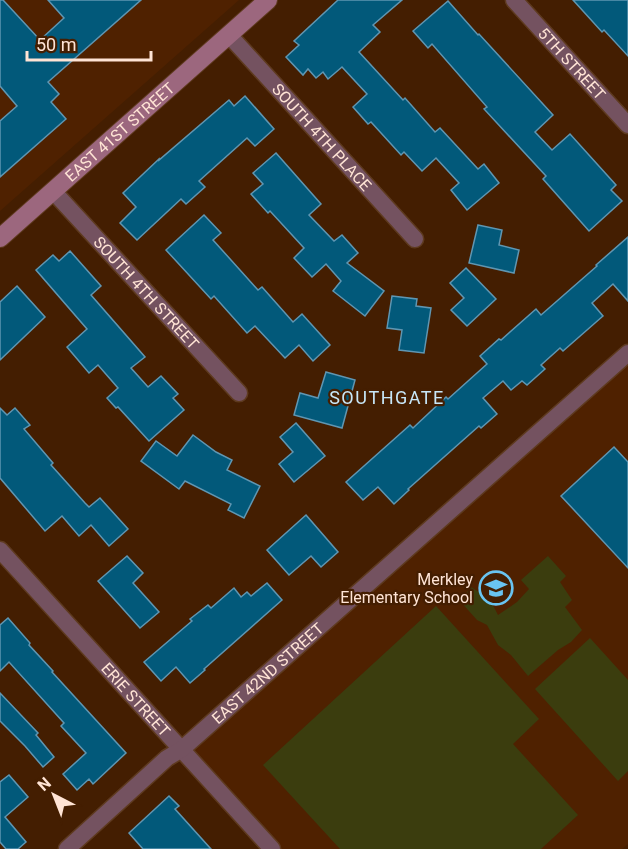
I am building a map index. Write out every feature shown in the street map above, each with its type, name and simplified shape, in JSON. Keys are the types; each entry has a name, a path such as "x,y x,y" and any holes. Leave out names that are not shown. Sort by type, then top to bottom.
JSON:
{"street":[{"name":"EAST 41ST STREET","path":"0,238 268,0"},
{"name":"5TH STREET","path":"514,0 628,125"},
{"name":"SOUTH 4TH PLACE","path":"229,35 415,239"},
{"name":"SOUTH 4TH STREET","path":"53,191 239,393"},
{"name":"EAST 42ND STREET","path":"67,849 167,758 182,749 628,353"},
{"name":"ERIE STREET","path":"0,550 272,849"}],"shaded area":[{"path":"0,0 239,0 0,211"},
{"name":"Merkley Elementary School","path":"628,353 628,844 622,849 272,849 182,749"},
{"path":"548,556 566,576 560,582 572,600 565,607 582,630 571,642 528,676 511,655 498,645 487,625 477,620 460,601 471,587 488,599 498,615 517,602 529,589 521,580"},
{"path":"436,606 539,719 513,744 578,815 541,849 340,849 263,765"},
{"path":"590,638 628,680 628,771 618,781 535,689"}],"building":[{"path":"0,0 3,0 40,40 64,18 48,0 141,0 48,82 59,94 51,102 66,119 0,177 0,121 17,106 0,86"},
{"path":"338,0 402,0 373,25 380,32 359,52 435,132 440,128 478,169 484,164 499,183 467,210 451,190 459,183 436,158 422,171 404,152 401,155 371,122 368,124 353,107 367,94 342,67 328,79 323,72 316,78 308,69 303,75 286,57 299,45 294,41"},
{"path":"573,0 628,0 628,56 604,30 602,32"},
{"path":"448,1 553,115 535,132 552,150 570,134 616,185 611,190 622,201 589,231 543,179 546,176 484,109 487,107 432,44 428,48 413,31"},
{"path":"245,96 274,129 255,146 247,138 199,181 205,187 186,204 181,199 137,240 120,223 136,207 123,193 159,159 229,100 234,106"},
{"path":"276,153 321,204 309,215 334,241 342,235 358,253 347,263 384,291 365,316 333,291 341,281 326,264 312,277 294,258 304,248 251,194 263,184 253,173"},
{"path":"204,215 221,233 213,240 258,290 262,287 293,322 302,314 330,345 313,361 299,345 285,358 255,326 247,333 214,296 211,299 166,250"},
{"path":"478,225 502,230 499,245 519,250 514,273 469,263"},
{"path":"628,237 628,301 613,284 592,303 603,316 563,351 560,348 541,365 545,369 527,385 522,381 511,390 503,381 483,398 497,414 481,428 479,426 394,504 378,487 363,500 346,482 410,425 413,428 446,397 448,399 487,364 480,356 499,339 501,340 536,309 541,315"},
{"path":"70,251 101,286 91,295 145,357 131,368 148,387 161,376 178,394 173,398 184,410 149,441 107,398 118,388 98,365 89,373 67,347 87,329 36,270 53,255 59,261"},
{"path":"466,268 496,299 467,326 451,310 464,298 450,283"},
{"path":"17,286 45,317 0,360 0,302"},
{"path":"392,296 417,299 416,306 431,308 424,353 399,350 402,330 387,328"},
{"path":"326,372 355,380 342,428 294,415 300,393 318,398"},
{"path":"0,408 7,415 15,408 30,425 24,429 53,463 51,465 89,507 100,498 128,529 109,546 91,525 79,536 62,516 45,531 0,478"},
{"path":"296,423 325,456 294,482 279,464 293,452 280,437"},
{"path":"193,435 216,452 232,460 227,470 260,486 244,518 228,510 231,504 185,481 179,489 141,461 156,441 177,456"},
{"path":"614,447 628,462 628,568 561,496"},
{"path":"306,515 338,552 321,567 311,556 289,575 267,550"},
{"path":"127,556 143,573 133,583 159,612 140,628 98,581"},
{"path":"267,583 282,600 190,683 176,667 161,681 144,662 192,621 190,619 208,605 211,608 234,588 241,597 247,592 251,596"},
{"path":"8,618 52,672 126,753 93,784 89,779 77,790 63,774 86,753 61,726 64,723 9,662 0,671 0,625"},
{"path":"0,693 38,733 36,735 54,757 43,767 0,721"},
{"path":"9,775 28,797 5,817 26,842 18,849 6,849 0,842 0,782"},
{"path":"169,796 179,806 175,809 211,849 143,849 129,833"}],"place":[{"name":"Merkley Elementary School","path":"496,588"}],"district":[{"name":"SOUTHGATE","path":"387,398"}]}
